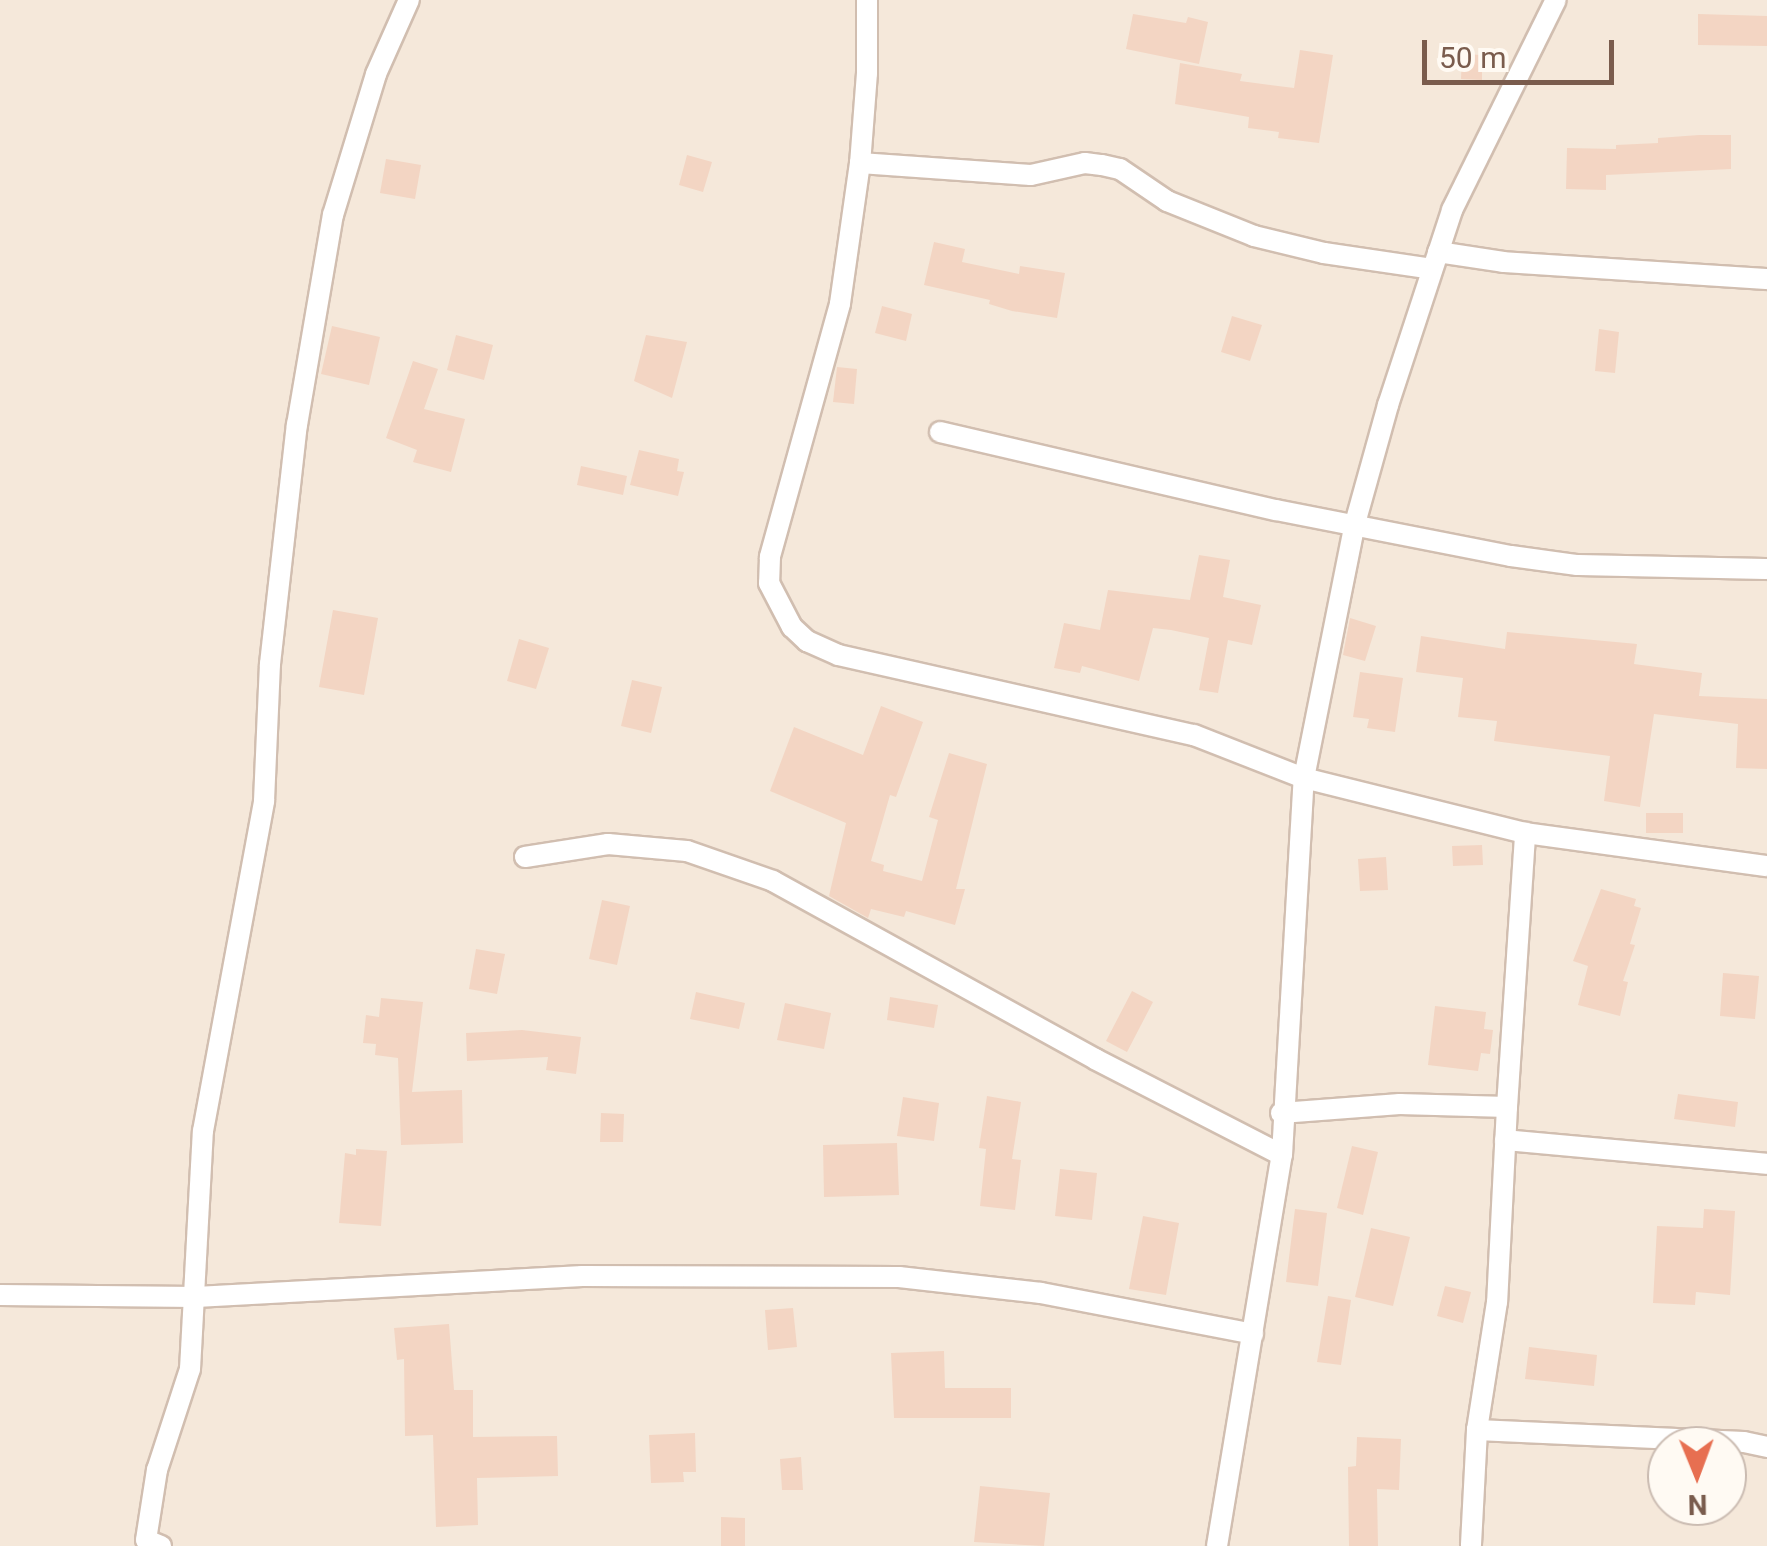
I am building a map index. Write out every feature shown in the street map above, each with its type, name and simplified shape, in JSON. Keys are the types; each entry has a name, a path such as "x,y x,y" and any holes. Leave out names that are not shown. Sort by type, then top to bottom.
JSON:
{"street":[{"path":"162,1546 146,1540 157,1470 190,1369 203,1131 264,800 270,664 296,425 333,216 376,74 409,0"},
{"path":"867,0 868,72 860,164 840,304 770,556 770,583 780,610 807,641 838,655 1194,735 1304,778 1525,833 1767,866"},
{"path":"1217,1546 1282,1155 1281,1113 1301,875 1304,778 1354,527 1435,260 1460,193 1556,0"},
{"path":"860,164 1031,175 1085,163 1102,165 1120,169 1167,201 1254,236 1324,253 1767,280"},
{"path":"940,432 1354,527 1577,564 1767,569"},
{"path":"1471,1546 1477,1430 1498,1302 1525,833"},
{"path":"524,858 608,844 687,851 773,881 1095,1060 1282,1155"},
{"path":"1281,1113 1400,1104 1507,1107"},
{"path":"1505,1140 1767,1164"},
{"path":"0,1294 196,1297 582,1276 899,1277 1058,1296 1254,1334"},
{"path":"1477,1430 1729,1441 1767,1447"}],"shaded area":[{"path":"0,0 1767,0 1767,1546 0,1546"}],"building":[{"path":"1133,14 1186,23 1188,17 1208,22 1199,64 1126,49"},
{"path":"1698,14 1767,16 1767,46 1698,45"},
{"path":"1300,50 1333,55 1319,143 1278,138 1279,132 1248,128 1249,117 1175,104 1180,63 1242,74 1240,81 1294,88"},
{"path":"1462,54 1482,55 1482,80 1461,79"},
{"path":"1731,135 1731,169 1606,175 1606,190 1566,189 1567,148 1616,149 1616,145 1658,143 1658,138"},
{"path":"687,155 712,162 703,192 679,185"},
{"path":"386,159 421,165 415,199 380,193"},
{"path":"934,242 965,249 962,262 1019,274 1020,266 1065,273 1057,318 1012,311 989,304 990,300 924,285"},
{"path":"882,306 912,314 906,341 875,333"},
{"path":"1232,316 1262,325 1250,361 1221,352"},
{"path":"332,326 380,337 369,385 321,374"},
{"path":"1599,329 1619,332 1615,373 1595,371"},
{"path":"456,335 493,345 484,380 447,370"},
{"path":"646,335 687,342 672,398 634,381"},
{"path":"413,361 438,369 424,409 465,419 451,472 413,462 417,450 386,438"},
{"path":"837,367 857,369 854,404 833,402"},
{"path":"639,450 679,459 677,471 684,472 678,496 630,485"},
{"path":"581,466 627,476 623,495 577,485"},
{"path":"1199,555 1230,560 1223,597 1261,605 1252,645 1228,640 1218,693 1199,690 1209,638 1171,630 1153,628 1139,681 1082,666 1080,673 1054,668 1064,623 1100,630 1108,590 1190,600"},
{"path":"333,610 378,618 364,695 319,687"},
{"path":"1350,618 1376,626 1365,661 1343,655"},
{"path":"1507,632 1637,644 1634,664 1702,673 1699,696 1767,699 1767,769 1736,768 1738,724 1654,714 1640,807 1604,801 1610,756 1494,741 1497,721 1458,717 1463,678 1416,672 1421,636 1505,649"},
{"path":"519,639 549,648 536,689 507,681"},
{"path":"1360,672 1403,678 1395,732 1367,728 1369,719 1353,717"},
{"path":"632,680 662,687 651,733 621,726"},
{"path":"881,706 923,722 896,797 890,795 871,861 884,865 883,871 922,881 938,820 929,817 949,753 987,764 956,889 965,889 955,925 906,911 904,917 871,909 868,918 829,896 846,823 770,791 794,727 863,755"},
{"path":"1646,813 1683,813 1683,833 1646,833"},
{"path":"1482,845 1483,865 1453,866 1452,846"},
{"path":"1386,857 1388,890 1360,891 1358,859"},
{"path":"1601,889 1636,899 1634,906 1641,908 1630,944 1635,945 1623,981 1628,982 1620,1016 1578,1005 1588,966 1573,961"},
{"path":"602,900 630,906 617,965 589,959"},
{"path":"476,949 505,954 497,994 469,989"},
{"path":"1723,973 1759,976 1755,1019 1720,1016"},
{"path":"1132,991 1153,1002 1127,1052 1106,1041"},
{"path":"696,992 745,1003 739,1029 690,1019"},
{"path":"890,997 938,1005 934,1028 887,1020"},
{"path":"381,998 423,1002 412,1092 462,1090 463,1143 401,1145 398,1058 375,1055 376,1044 363,1043 366,1015 379,1017"},
{"path":"785,1003 831,1013 824,1049 777,1040"},
{"path":"1435,1006 1486,1012 1484,1029 1493,1030 1490,1054 1481,1053 1478,1071 1428,1065"},
{"path":"522,1030 581,1037 576,1074 546,1070 548,1057 467,1061 466,1033"},
{"path":"1678,1094 1738,1102 1735,1127 1674,1119"},
{"path":"987,1096 1021,1102 1012,1159 1021,1160 1015,1210 980,1206 986,1149 979,1148"},
{"path":"903,1097 939,1103 934,1141 897,1136"},
{"path":"601,1113 624,1114 623,1142 600,1142"},
{"path":"897,1143 899,1195 824,1197 823,1145"},
{"path":"1352,1146 1378,1152 1363,1215 1337,1208"},
{"path":"356,1149 387,1151 381,1226 339,1223 345,1153 356,1155"},
{"path":"1060,1169 1097,1173 1092,1220 1055,1216"},
{"path":"1295,1209 1327,1213 1318,1286 1286,1282"},
{"path":"1704,1209 1735,1211 1730,1295 1696,1292 1695,1305 1653,1303 1657,1226 1703,1228"},
{"path":"1143,1216 1179,1223 1166,1295 1129,1289"},
{"path":"1371,1228 1410,1237 1393,1306 1355,1297"},
{"path":"1445,1286 1471,1292 1463,1323 1437,1316"},
{"path":"1328,1296 1351,1300 1341,1365 1317,1362"},
{"path":"793,1308 797,1347 768,1350 765,1310"},
{"path":"449,1324 454,1390 473,1390 473,1437 557,1436 558,1476 477,1478 478,1525 436,1527 433,1435 405,1436 404,1359 397,1360 394,1328"},
{"path":"1529,1347 1597,1355 1594,1386 1525,1379"},
{"path":"944,1351 945,1388 1011,1388 1011,1418 894,1418 891,1353"},
{"path":"695,1433 696,1472 683,1472 684,1482 651,1483 649,1435"},
{"path":"1357,1437 1401,1439 1399,1490 1377,1489 1378,1546 1349,1546 1348,1467 1356,1466"},
{"path":"801,1457 803,1490 782,1490 780,1459"},
{"path":"980,1486 1050,1493 1044,1546 974,1542"},
{"path":"721,1517 745,1518 745,1546 721,1546"}]}
